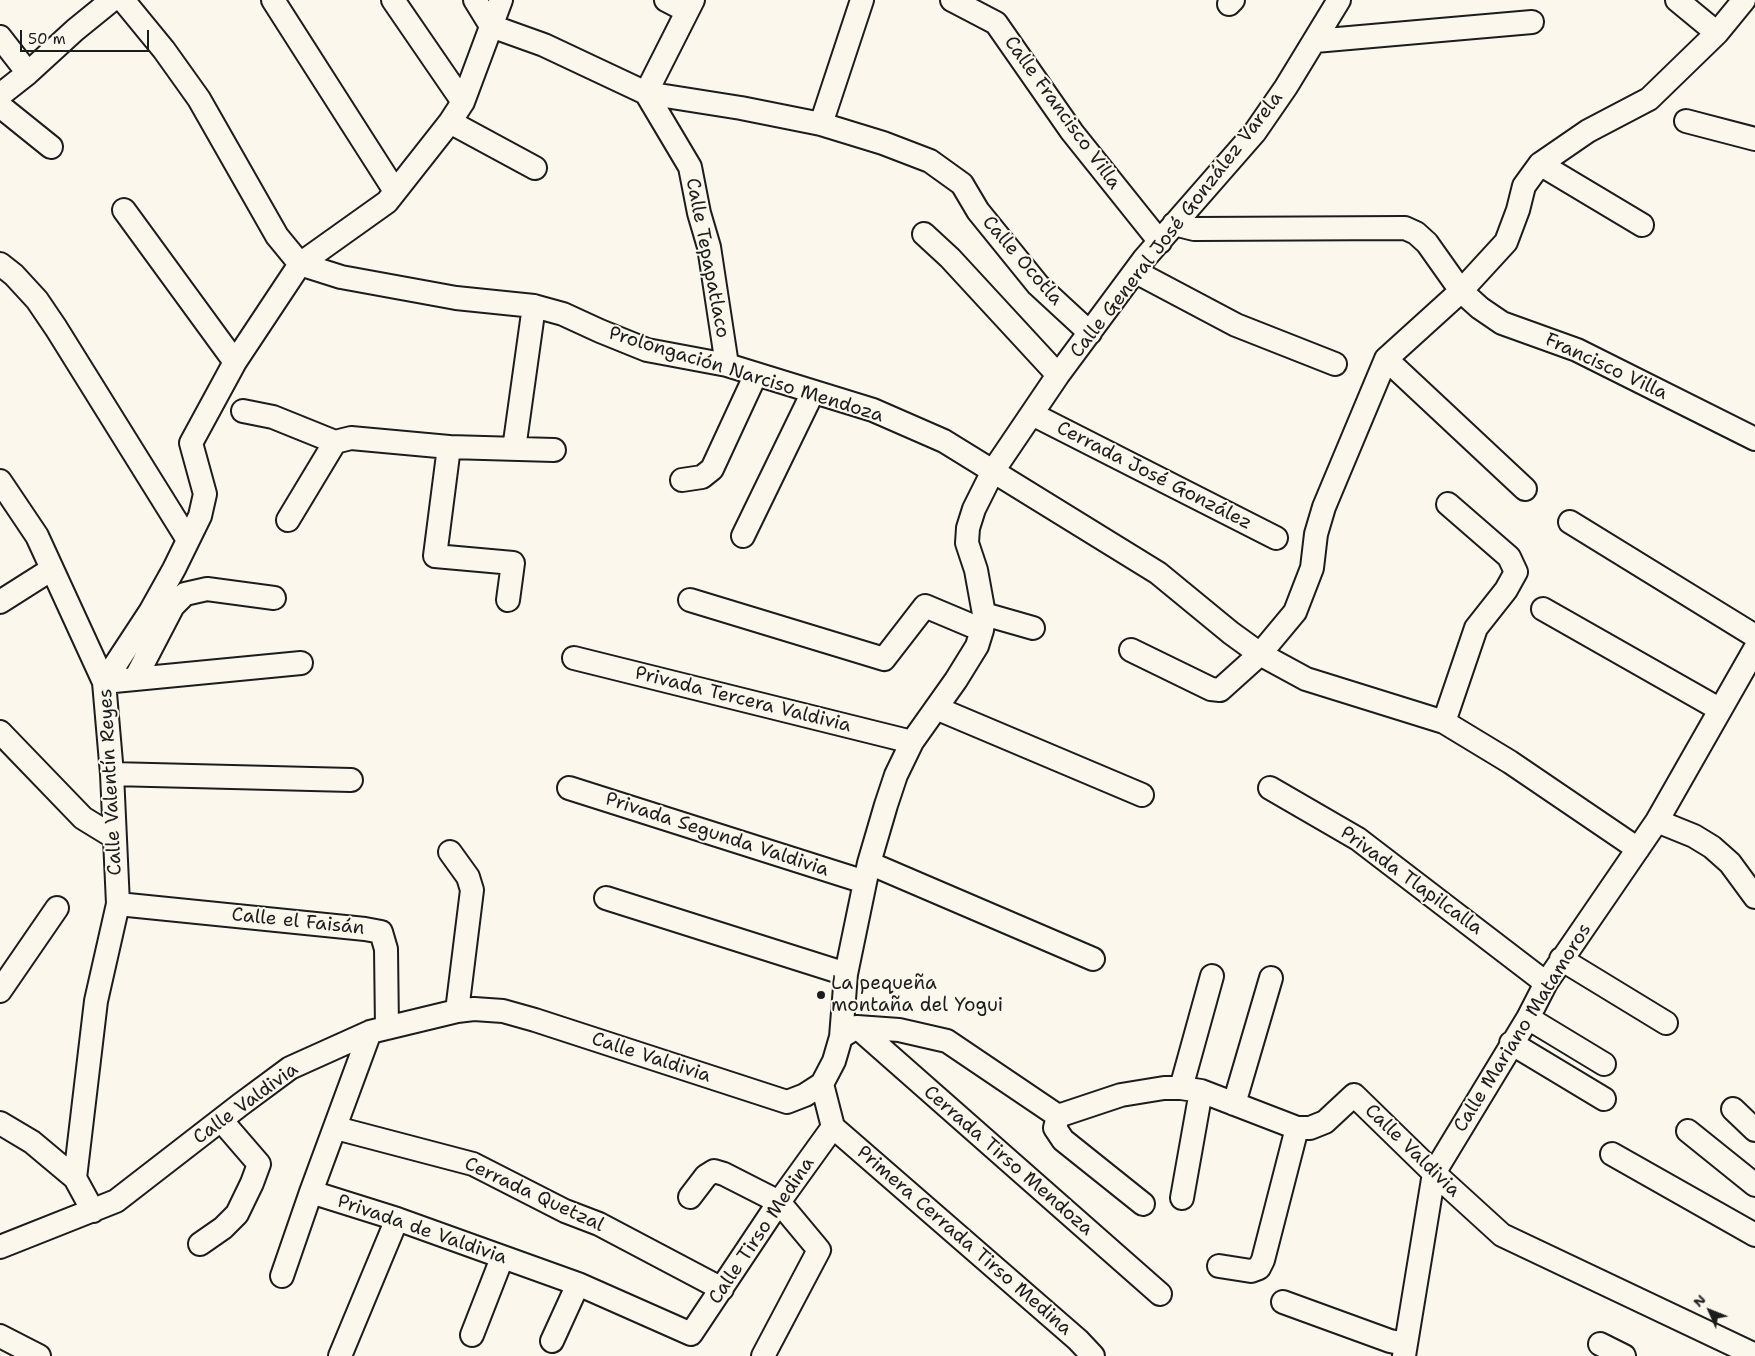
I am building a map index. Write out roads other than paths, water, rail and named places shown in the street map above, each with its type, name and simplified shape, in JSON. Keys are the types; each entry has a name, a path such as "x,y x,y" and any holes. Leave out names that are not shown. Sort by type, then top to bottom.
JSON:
{"street":[{"path":"0,95 112,0"},
{"path":"123,0 164,50 199,99 277,236 300,264"},
{"path":"273,0 395,191"},
{"path":"393,0 463,102"},
{"path":"475,0 491,26 544,45 646,93 741,108 821,124 862,0"},
{"name":"Calle Valentín Reyes","path":"75,1178 96,1001 118,904 112,774 104,682 150,612 200,516 205,494 191,443 235,362 300,264 387,202 450,122 463,102 501,0"},
{"path":"646,93 690,5 666,0"},
{"name":"Calle Francisco Villa","path":"952,0 996,23 1072,132 1160,242"},
{"name":"Calle General José González Varela","path":"983,622 976,570 967,543 968,528 974,509 993,471 1058,375 1136,272 1174,224 1255,132 1286,87 1339,0"},
{"path":"1677,0 1717,33"},
{"path":"1131,650 1211,689 1220,690 1260,654 1294,612 1312,568 1316,534 1324,507 1386,359 1461,291 1506,242 1518,210 1524,186 1540,164 1588,131 1649,99 1717,33 1744,0"},
{"path":"1315,41 1532,22"},
{"path":"0,37 28,73"},
{"name":"Calle Tepapatlaco","path":"646,93 690,167 708,247 727,365"},
{"path":"0,106 51,147"},
{"path":"1686,121 1755,139"},
{"path":"450,122 535,168"},
{"name":"Calle Ocotla","path":"821,124 883,143 930,161 962,184 978,211 1038,285 1090,333"},
{"path":"1540,164 1642,225"},
{"path":"124,210 235,362"},
{"path":"1174,224 1194,229 1405,228 1416,233 1427,243 1461,291"},
{"path":"924,234 950,258 1058,375"},
{"path":"0,264 14,275 37,300 188,540"},
{"name":"Prolongación Narciso Mendoza","path":"300,264 341,277 456,298 534,306 563,314 648,350 727,365 873,410 899,421 944,441 1158,573 1260,654 1306,679 1444,722 1510,762 1638,849"},
{"path":"1136,272 1236,325 1335,364"},
{"name":"Francisco Villa","path":"1461,291 1480,308 1502,323 1577,350 1755,439"},
{"path":"514,450 534,306"},
{"path":"1386,359 1525,489"},
{"path":"682,480 702,477 712,469 756,374"},
{"path":"743,536 813,392"},
{"path":"243,411 273,417 335,442 351,438 449,447 554,450"},
{"name":"Cerrada José González","path":"1032,414 1276,538"},
{"path":"288,520 335,442"},
{"path":"449,447 435,556 513,563 508,600"},
{"path":"0,481 37,536 104,682 301,663"},
{"path":"1444,722 1476,628 1506,590 1516,572 1509,558 1448,504"},
{"path":"1570,522 1755,636"},
{"path":"0,602 52,569"},
{"path":"135,679 173,606 185,594 207,589 274,598"},
{"path":"690,600 884,659 925,606 983,622 1033,628"},
{"path":"1543,609 1719,710"},
{"path":"833,1127 822,1084 849,1032 846,974 867,873 896,775 912,742 977,646 983,622"},
{"name":"Calle Mariano Matamoros","path":"1405,1350 1434,1173 1511,1043 1528,1018 1561,959 1656,821 1719,710 1749,678 1755,648"},
{"name":"Privada Tercera Valdivia","path":"574,658 912,742"},
{"path":"936,708 1142,795"},
{"path":"0,732 2,737 84,818 114,837"},
{"path":"112,774 351,780"},
{"name":"Privada Segunda Valdivia","path":"569,788 867,873 1093,959"},
{"name":"Privada Tlapilcalla","path":"1270,788 1358,839 1546,983"},
{"path":"1656,821 1694,836 1712,847 1730,863 1755,897"},
{"path":"450,852 468,877 472,890 457,1012"},
{"path":"606,898 846,974"},
{"name":"Calle el Faisán","path":"118,904 381,932 386,949 379,1030"},
{"path":"0,992 57,908"},
{"path":"1561,959 1666,1023"},
{"path":"1182,1198 1191,1090 1212,976"},
{"path":"1234,1104 1271,978"},
{"name":"Calle Valdivia","path":"0,1247 116,1201 290,1068 379,1030 457,1012 474,1009 511,1013 787,1102 805,1095 822,1084"},
{"path":"1528,1018 1604,1064"},
{"path":"282,1276 311,1192 336,1128 379,1030"},
{"path":"849,1032 900,1030 947,1041 1058,1116"},
{"name":"Cerrada Tirso Mendoza","path":"849,1032 1160,1294"},
{"path":"1511,1043 1604,1099"},
{"path":"1058,1116 1121,1095 1164,1088 1191,1090 1297,1128 1259,1268 1251,1271 1219,1266"},
{"name":"Calle Valdivia","path":"1297,1128 1310,1128 1325,1122 1354,1095 1434,1173 1502,1235 1755,1356"},
{"path":"1734,1109 1755,1130"},
{"path":"1058,1116 1055,1128 1063,1140 1143,1204"},
{"path":"200,1244 223,1228 237,1214 259,1164 221,1120"},
{"path":"0,1123 32,1142 75,1178 93,1211"},
{"name":"Calle Tirso Medina","path":"691,1334 779,1202 833,1127"},
{"name":"Primera Cerrada Tirso Medina","path":"833,1127 1078,1340 1093,1356"},
{"name":"Cerrada Quetzal","path":"336,1128 473,1164 566,1211 599,1224 722,1289"},
{"path":"1688,1131 1755,1185"},
{"path":"1612,1154 1755,1235"},
{"path":"690,1197 706,1176 714,1171 724,1174 779,1202 819,1250 763,1356"},
{"name":"Privada de Valdivia","path":"311,1192 397,1219 578,1284 691,1334"},
{"path":"340,1356 397,1219"},
{"path":"472,1335 502,1258"},
{"path":"552,1341 578,1284"},
{"path":"1283,1302 1390,1341 1405,1350"},
{"path":"0,1336 39,1356"},
{"path":"1600,1344 1624,1356"}],"place":[{"name":"La pequeña montaña del Yogui","path":"821,995"}]}
